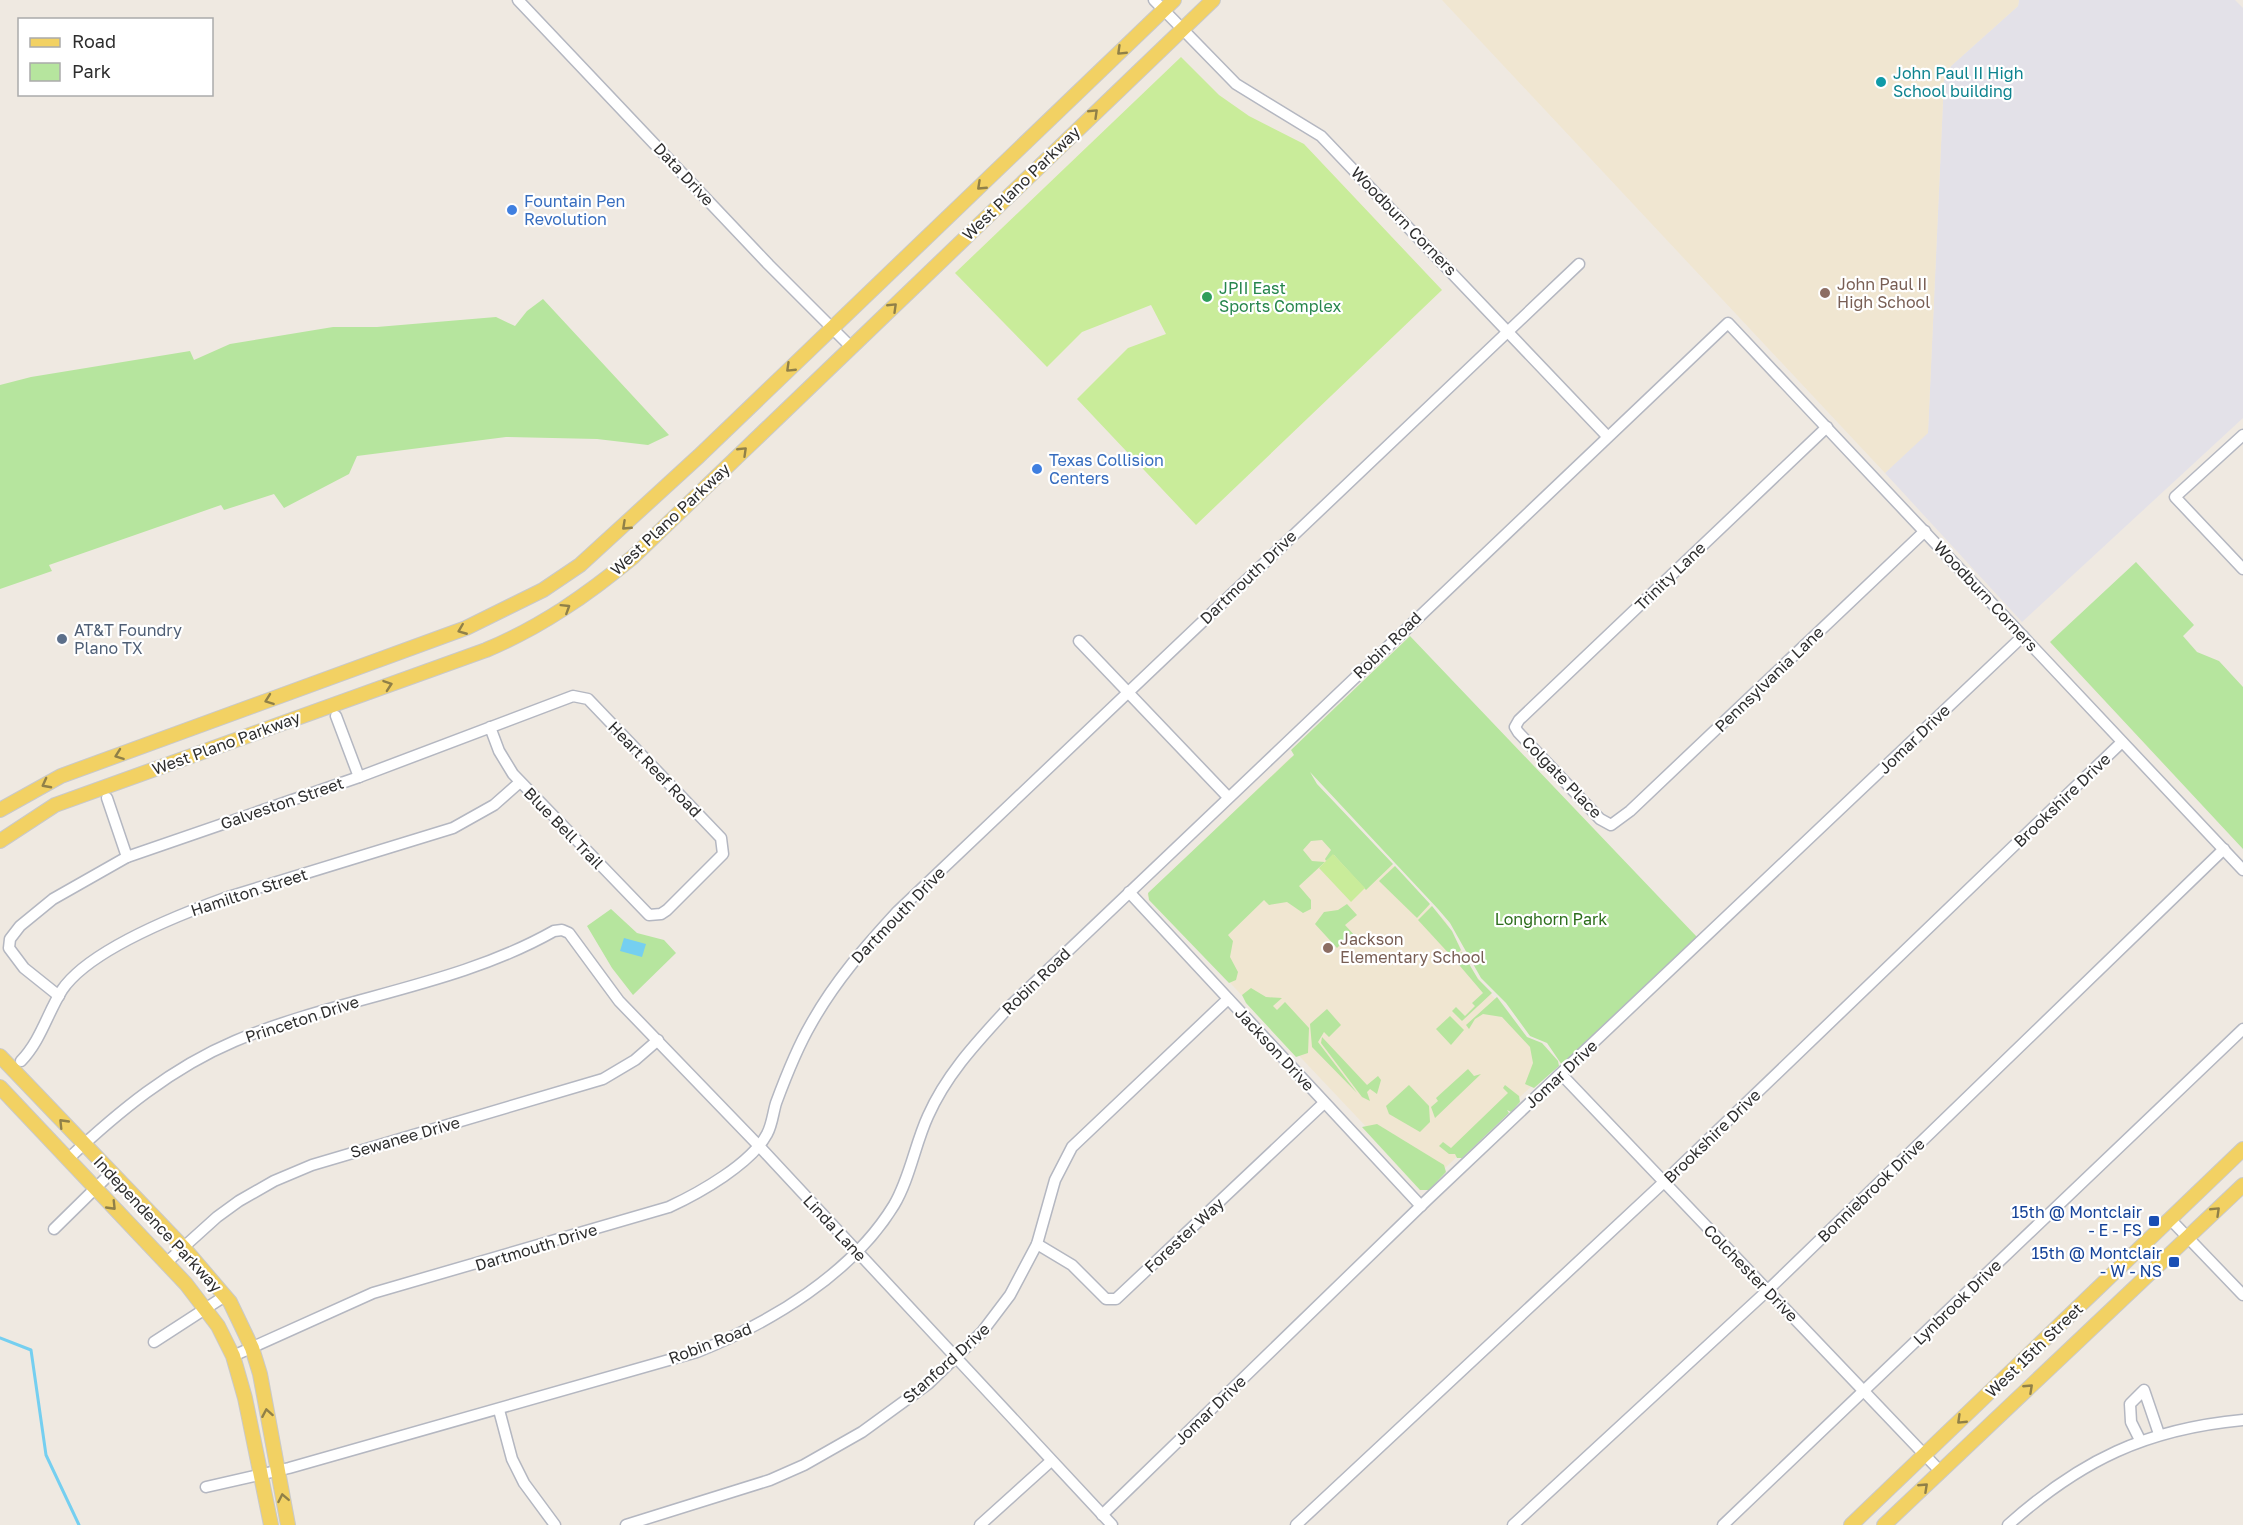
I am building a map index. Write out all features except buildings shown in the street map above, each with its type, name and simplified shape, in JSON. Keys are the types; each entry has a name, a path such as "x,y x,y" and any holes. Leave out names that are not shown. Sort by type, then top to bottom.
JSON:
{"main road":[{"name":"West Plano Parkway","path":"0,810 61,776 466,628 543,590 580,565 618,533 1006,162 1159,5 1174,0"},
{"name":"West Plano Parkway","path":"0,841 38,814 72,798 476,654 514,638 545,621 597,586 633,557 1213,0"},
{"path":"1006,162 1024,181"},
{"name":"Independence Parkway","path":"0,1056 183,1247 225,1296 238,1316 252,1348 263,1390 288,1525"},
{"name":"Independence Parkway","path":"0,1087 206,1307 233,1356 245,1398 271,1525"},
{"name":"West 15th Street","path":"1851,1525 2243,1149"},
{"name":"West 15th Street","path":"1884,1525 2243,1185"}],"street":[{"name":"Data Drive","path":"518,0 769,265 851,348"},
{"name":"Woodburn Corners","path":"1159,5 1236,84 1321,136 1508,329 1607,436"},
{"name":"Dartmouth Drive","path":"233,1356 372,1293 669,1207 708,1186 759,1146 768,1132 776,1104 810,1026 851,963 898,911 1579,264"},
{"name":"Woodburn Corners","path":"1728,323 2243,870"},
{"name":"Robin Road","path":"206,1487 278,1471 697,1352 738,1336 819,1284 883,1222 896,1202 928,1116 951,1073 1009,1007 1728,323"},
{"name":"Trinity Lane","path":"1515,726 1827,427"},
{"path":"2243,435 2175,497 2243,569"},
{"name":"Pennsylvania Lane","path":"1611,825 1630,811 1925,531"},
{"name":"Jomar Drive","path":"1102,1515 1421,1206 2023,636"},
{"path":"1079,641 1228,797"},
{"name":"Galveston Street","path":"59,996 24,968 9,948 10,939 20,926 53,899 127,857 359,777 579,696"},
{"name":"Heart Reef Road","path":"579,696 588,699 721,838 724,849 720,859 667,910 655,916"},
{"path":"336,716 359,777"},
{"name":"Colgate Place","path":"1515,726 1518,732 1600,819 1611,825"},
{"name":"Blue Bell Trail","path":"490,727 499,751 520,782 644,911 655,916"},
{"name":"Brookshire Drive","path":"1296,1525 1664,1182 2122,742"},
{"name":"Hamilton Street","path":"21,1061 41,1036 59,996 69,982 85,967 109,951 189,911 278,880 445,831 494,805 520,782"},
{"path":"106,798 127,857"},
{"name":"Bonniebrook Drive","path":"1513,1525 1768,1290 2224,849"},
{"name":"Jackson Drive","path":"1129,892 1421,1206"},
{"name":"Linda Lane","path":"562,930 569,933 619,1001 759,1146 1112,1525"},
{"name":"Princeton Drive","path":"68,1160 116,1116 165,1079 235,1041 304,1016 491,962 554,931 562,930"},
{"name":"Stanford Drive","path":"626,1525 770,1480 804,1465 862,1432 928,1384 998,1314 1037,1244 1055,1180 1072,1147 1228,999"},
{"name":"Lynbrook Drive","path":"1723,1525 2243,1029"},
{"name":"Sewanee Drive","path":"166,1263 231,1206 274,1181 312,1165 603,1079 635,1060 658,1040"},
{"name":"Colchester Drive","path":"1561,1074 1941,1472"},
{"name":"Forester Way","path":"1037,1244 1072,1265 1106,1299 1116,1299 1324,1103"},
{"path":"54,1230 112,1172"},
{"path":"2170,1219 2243,1295"},
{"path":"154,1342 225,1296"},
{"path":"2140,1440 2131,1422 2130,1404 2144,1390 2159,1434"},
{"path":"499,1410 512,1459 524,1483 555,1525"},
{"path":"2008,1525 2082,1468 2140,1440 2159,1434 2243,1420"},
{"path":"980,1525 1051,1461"}],"shaded area":[{"name":"John Paul II High School","path":"1442,0 2019,0 2018,6 1951,66 1944,79 1928,433 1885,473"},
{"path":"2019,0 2235,0 2243,8 2243,418 2022,622 1885,473 1928,432 1944,79 1951,66 2018,6"},
{"name":"Jackson Elementary School","path":"1291,757 1446,922 1474,973 1529,1041 1545,1046 1558,1061 1424,1188 1147,895"}],"green space":[{"name":"JPII East Sports Complex","path":"1181,57 1219,95 1249,116 1304,144 1442,290 1196,525 1077,399 1128,348 1166,334 1151,305 1082,332 1047,367 955,273"},
{"path":"543,299 669,435 648,445 597,439 506,437 357,456 349,474 284,508 274,494 224,510 221,505 49,565 52,571 0,589 0,385 31,377 190,351 194,360 230,344 333,327 377,327 496,317 515,326 527,311"},
{"path":"2136,562 2194,625 2183,636 2197,652 2219,661 2243,687 2243,849 2050,642"},
{"name":"Longhorn Park","path":"1410,636 1697,937 1562,1065 1547,1043 1530,1036 1506,1003 1481,978 1450,923 1438,909 1310,772 1317,784 1393,864 1366,890 1334,855 1326,861 1331,850 1322,840 1311,841 1303,850 1312,861 1325,862 1299,886 1311,900 1311,909 1303,913 1287,902 1269,905 1264,900 1228,935 1233,941 1230,957 1238,972 1236,980 1229,983 1149,900 1148,893 1294,755 1291,750"},
{"path":"1333,854 1365,888 1351,902 1319,868"},
{"path":"1395,866 1430,904 1417,918 1379,881"},
{"path":"1347,904 1357,915 1345,925 1356,937 1349,943 1345,940 1337,948 1315,924 1324,912 1338,910"},
{"path":"1432,906 1452,931 1461,950 1453,958 1418,920"},
{"path":"611,909 637,933 664,940 676,953 633,995 612,968 587,926"},
{"path":"1462,952 1478,979 1492,993 1462,1021 1452,1011 1456,1007 1465,1016 1475,1006 1472,1003 1483,993 1454,959"},
{"path":"1251,988 1266,997 1282,998 1273,1006 1277,1010 1285,1002 1309,1028 1308,1053 1296,1057 1246,1003 1242,995"},
{"path":"1497,997 1527,1037 1542,1043 1558,1061 1559,1066 1534,1088 1525,1084 1533,1063 1530,1047 1502,1017 1483,1014 1475,1019 1469,1029 1466,1025"},
{"path":"1327,1009 1341,1025 1329,1037 1324,1032 1318,1042 1357,1093 1312,1047 1310,1024"},
{"path":"1450,1016 1464,1030 1451,1045 1436,1029"},
{"path":"1322,1037 1367,1085 1378,1076 1381,1080 1377,1094 1370,1089 1367,1092 1370,1101 1362,1097 1321,1043"},
{"path":"1468,1069 1474,1076 1481,1074 1435,1118 1431,1107 1438,1101 1436,1098"},
{"path":"1409,1085 1429,1106 1430,1122 1420,1132 1389,1114 1386,1106"},
{"path":"1505,1085 1519,1096 1520,1102 1511,1112 1507,1110 1509,1113 1462,1158 1449,1154 1439,1146 1443,1142 1451,1148 1508,1093 1503,1088"},
{"path":"1377,1124 1444,1165 1446,1172 1429,1190 1420,1190 1362,1127"}],"water":[{"path":"624,938 646,944 642,957 620,951"}],"waterway":[{"path":"0,1338 31,1350 46,1455 79,1525"}],"place":[{"name":"John Paul II High School building","path":"1881,82"},
{"name":"Fountain Pen Revolution","path":"512,210"},
{"name":"John Paul II High School","path":"1825,293"},
{"name":"JPII East Sports Complex","path":"1207,297"},
{"name":"Texas Collision Centers","path":"1037,469"},
{"name":"AT&T Foundry Plano TX","path":"62,639"},
{"name":"Jackson Elementary School","path":"1328,948"},
{"name":"15th @ Montclair - E - FS","path":"2154,1221"},
{"name":"15th @ Montclair - W - NS","path":"2174,1262"}]}
